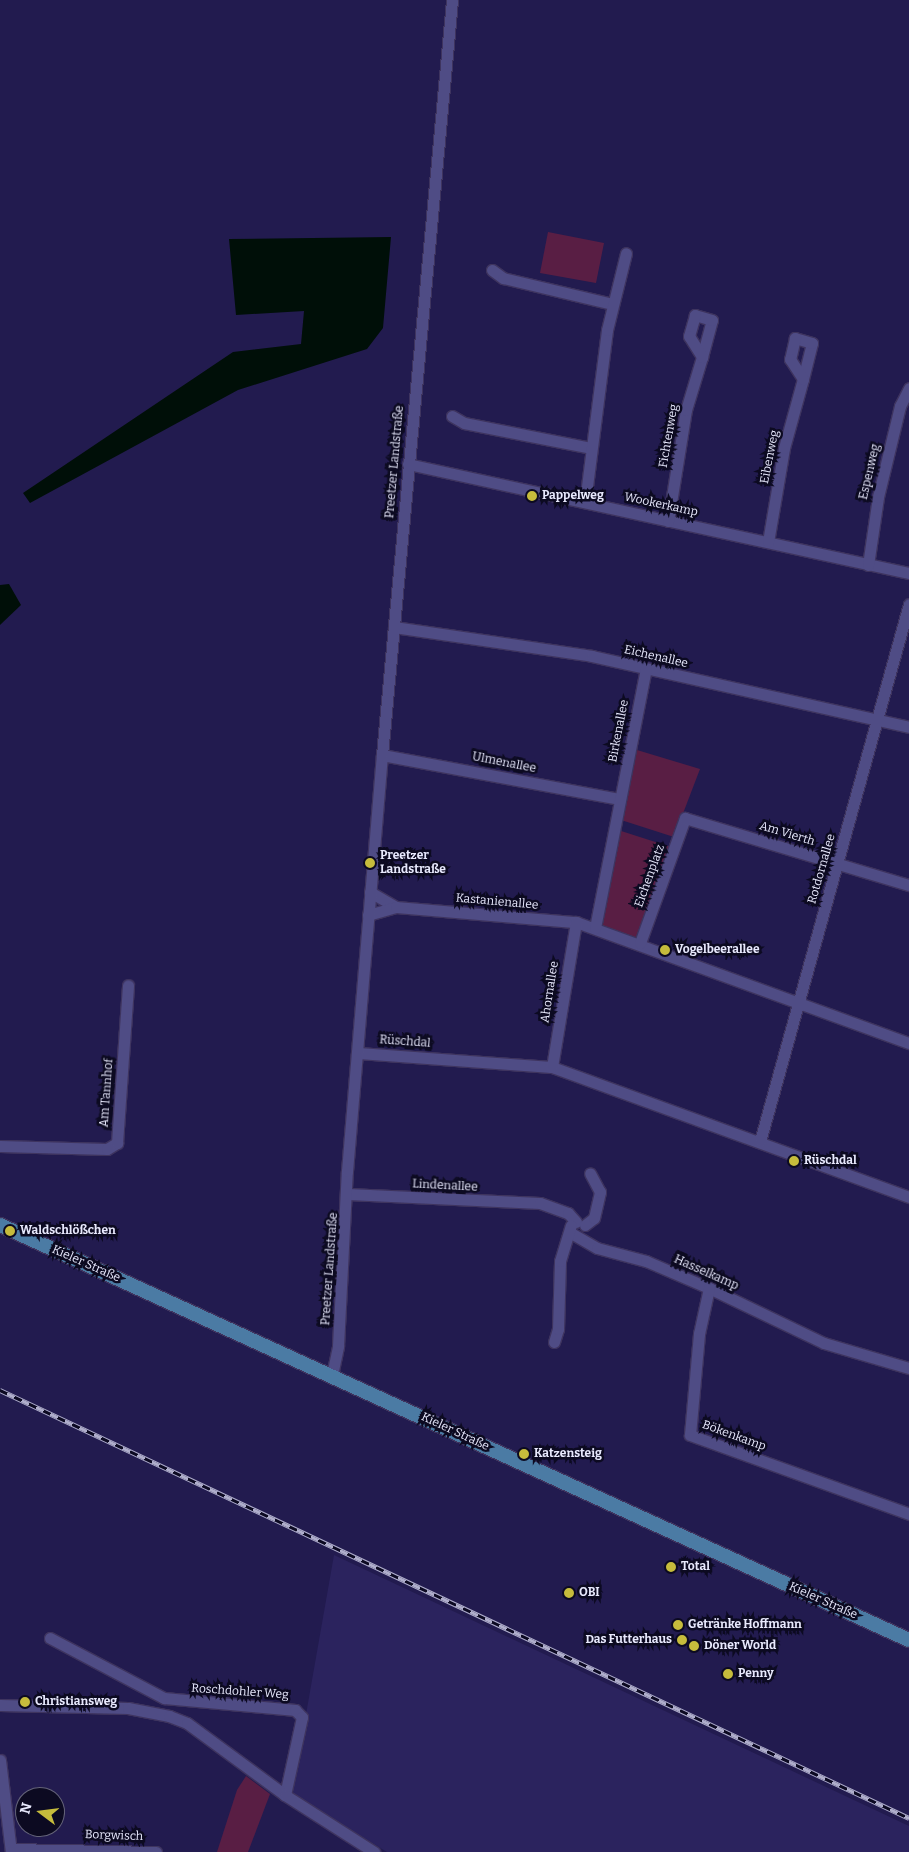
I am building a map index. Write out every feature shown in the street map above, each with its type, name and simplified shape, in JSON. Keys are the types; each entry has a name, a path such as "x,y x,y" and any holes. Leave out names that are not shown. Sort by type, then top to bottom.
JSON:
{"main road":[{"name":"Kieler Straße","path":"0,1225 332,1374 909,1640"}],"street":[{"name":"Preetzer Landstraße","path":"332,1374 338,1346 357,1053 370,892 452,0"},
{"path":"585,502 612,304 626,253"},
{"path":"492,270 503,278 612,304"},
{"name":"Fichtenweg","path":"668,521 686,410 702,357"},
{"name":"Eibenweg","path":"768,542 784,448 802,379"},
{"name":"Espenweg","path":"868,564 878,497 900,406 909,388"},
{"path":"452,416 464,423 591,448"},
{"name":"Wookerkamp","path":"408,464 909,573"},
{"name":"Rotdornallee","path":"760,1141 879,720 909,604"},
{"name":"Eichenallee","path":"394,627 592,656 909,728"},
{"name":"Birkenallee","path":"620,799 646,669"},
{"name":"Ulmenallee","path":"382,755 620,799"},
{"path":"620,799 595,928 909,1043"},
{"name":"Am Vierth","path":"685,818 909,885"},
{"name":"Eichenplatz","path":"640,944 685,818"},
{"name":"Kastanienallee","path":"370,892 396,906"},
{"name":"Kastanienallee","path":"368,915 396,906 576,922 595,928"},
{"name":"Ahornallee","path":"552,1067 576,922"},
{"name":"Am Tannhof","path":"0,1146 107,1149 117,1143 128,985"},
{"name":"Rüschdal","path":"357,1053 552,1067 760,1141 909,1197"},
{"path":"554,1342 558,1329 560,1261 579,1229 594,1218 600,1192 590,1173"},
{"name":"Lindenallee","path":"348,1194 540,1203 568,1213 579,1229"},
{"name":"Hasselkamp","path":"579,1229 597,1248 626,1256 708,1288 824,1342 909,1368"},
{"name":"Bökenkamp","path":"708,1288 697,1343 690,1435 909,1514"},
{"name":"Roschdohler Weg","path":"50,1638 164,1698 295,1710 302,1718 285,1795"},
{"path":"0,1705 128,1708 169,1716 220,1745 355,1847 374,1852"},
{"path":"0,1760 11,1851"},
{"name":"Borgwisch","path":"11,1851 156,1852"}],"shaded area":[{"path":"548,232 604,243 596,283 540,273"},
{"path":"391,237 383,328 367,349 238,390 30,503 23,493 233,352 301,344 304,311 236,315 229,239"},
{"path":"9,584 21,605 0,625 0,585"},
{"path":"637,750 700,769 674,837 621,820"},
{"path":"618,830 671,847 638,938 600,926"},
{"path":"334,1555 909,1826 909,1852 387,1852 292,1794"},
{"path":"246,1776 270,1794 248,1852 217,1852 237,1790"}],"railway":[{"path":"0,1390 909,1818"}],"place":[{"name":"Pappelweg","path":"532,496"},
{"name":"Preetzer Landstraße","path":"370,863"},
{"name":"Vogelbeerallee","path":"665,950"},
{"name":"Rüschdal","path":"794,1161"},
{"name":"Waldschlößchen","path":"10,1231"},
{"name":"Katzensteig","path":"524,1454"},
{"name":"Total","path":"671,1567"},
{"name":"OBI","path":"569,1593"},
{"name":"Getränke Hoffmann","path":"678,1625"},
{"name":"Das Futterhaus","path":"682,1640"},
{"name":"Döner World","path":"694,1646"},
{"name":"Penny","path":"728,1674"},
{"name":"Christiansweg","path":"25,1702"}]}
